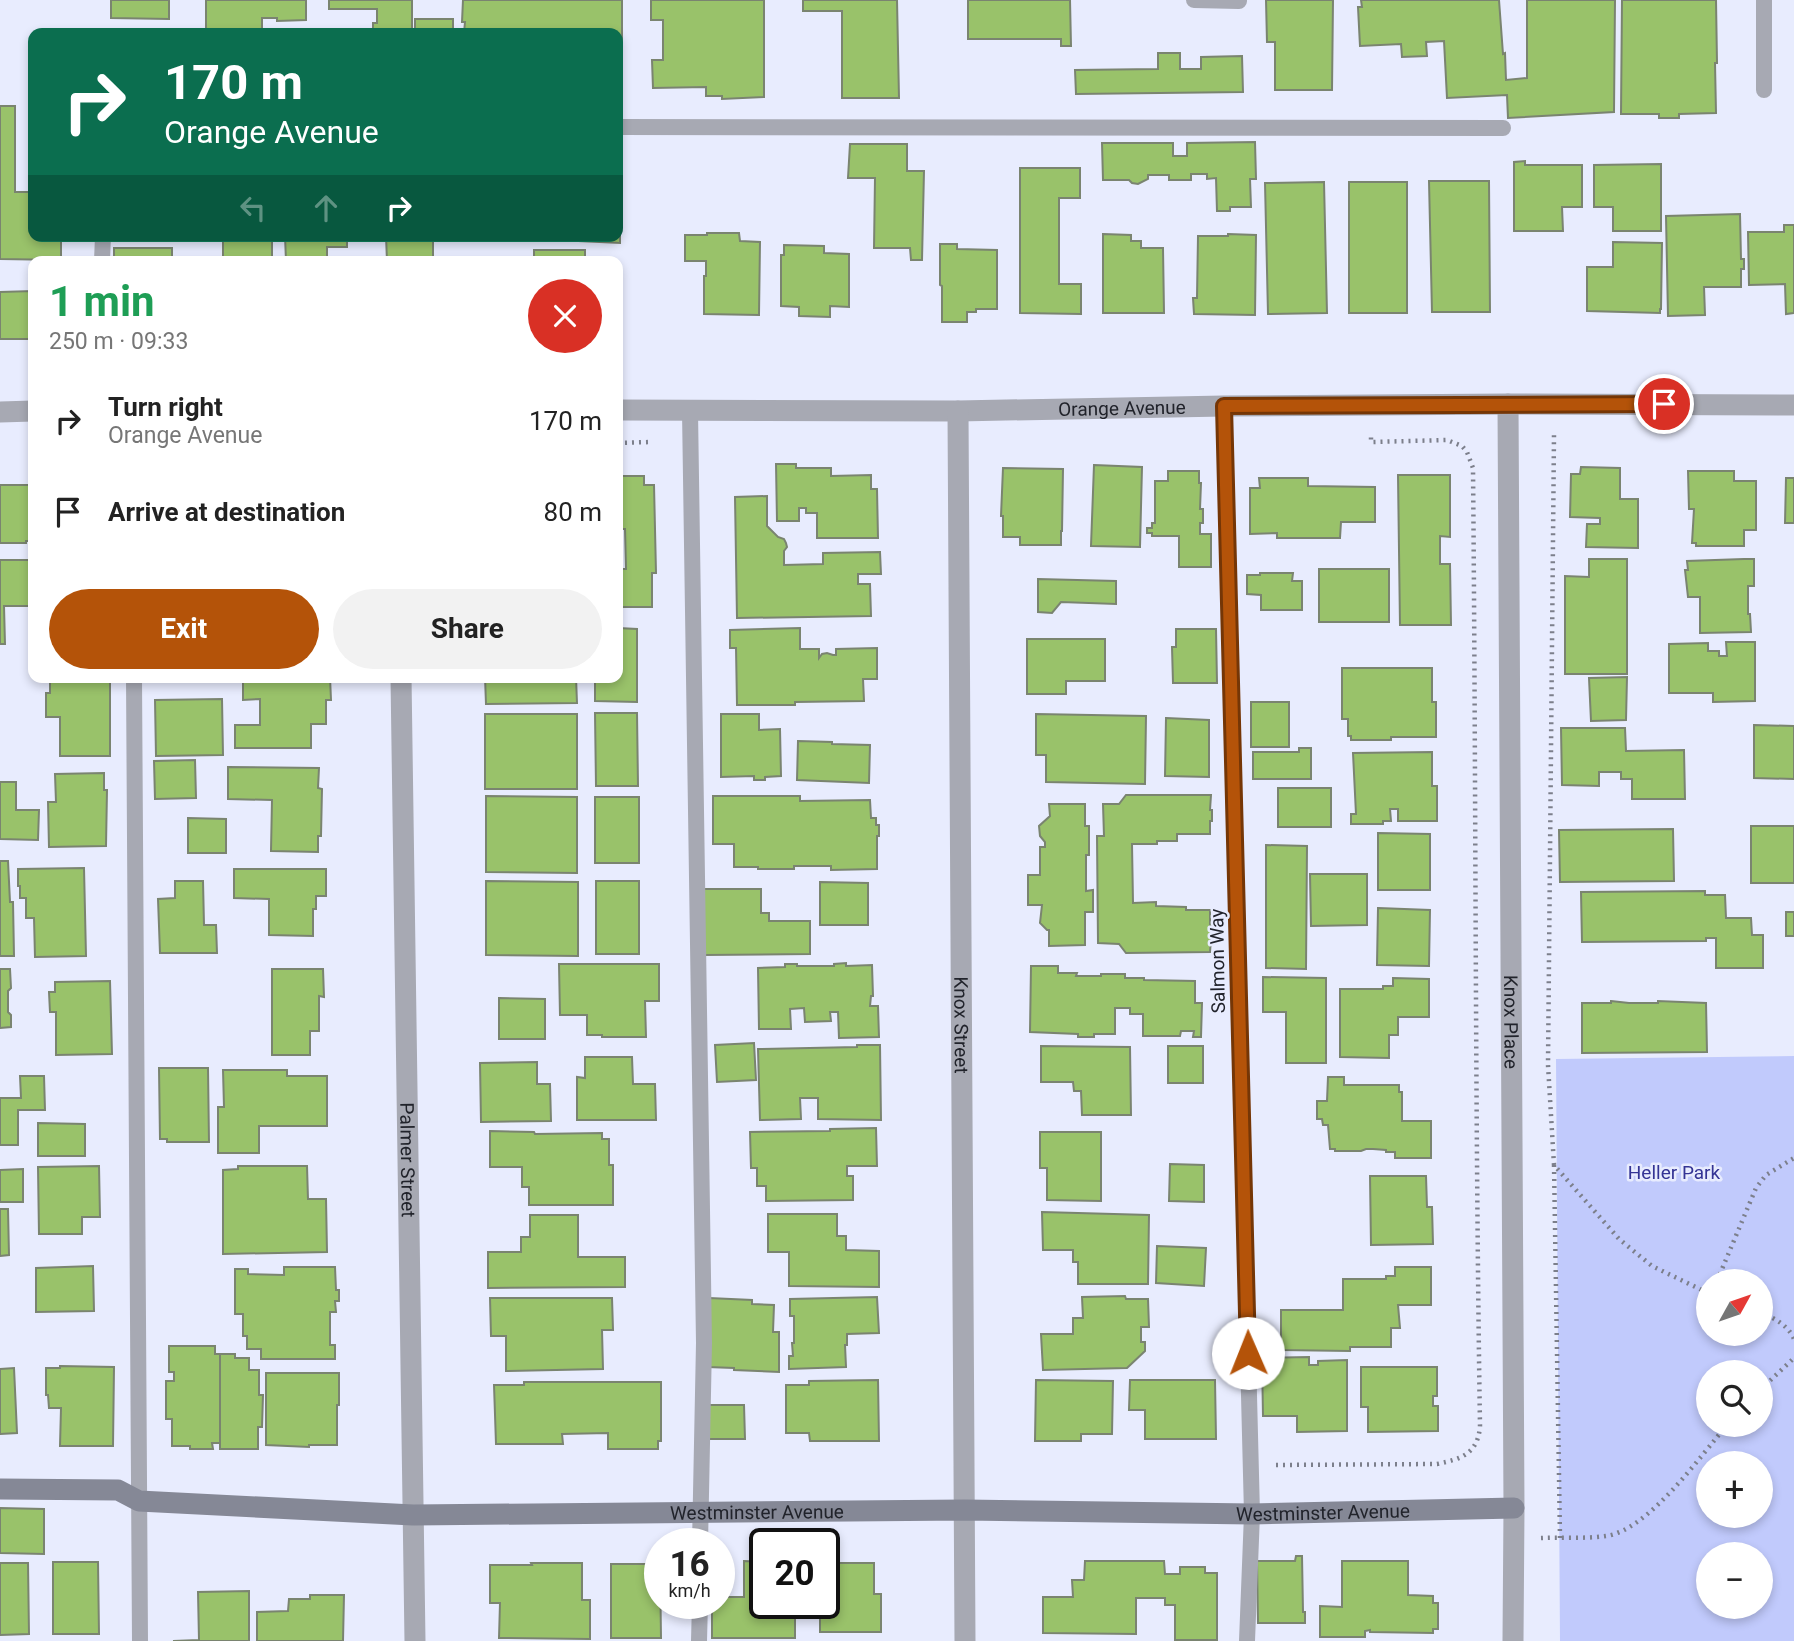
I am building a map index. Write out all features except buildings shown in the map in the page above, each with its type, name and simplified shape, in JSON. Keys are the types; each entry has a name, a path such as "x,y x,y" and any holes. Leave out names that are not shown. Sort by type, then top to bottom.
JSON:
{"street":[{"name":"Knox Place","path":"1508,404 1513,1641"},
{"name":"Orange Avenue","path":"623,410 958,411 1224,406 1794,405"},
{"path":"0,412 28,411"},
{"name":"Knox Street","path":"958,411 965,1641"},
{"name":"Palmer Street","path":"401,683 415,1641"},
{"name":"Westminster Avenue","path":"0,1489 118,1490 139,1501 413,1515 965,1510 1252,1514 1514,1507"}],"lane":[{"path":"1194,0 1239,1"},
{"path":"1764,90 1765,0"},
{"path":"623,127 1503,128"},
{"name":"Salmon Way","path":"1224,406 1252,1514 1247,1641"},
{"path":"690,411 704,1343 700,1528"},
{"path":"134,683 140,1641"},
{"path":"699,1641 700,1619"}],"path":[{"path":"1251,1465 1437,1464 1468,1454 1480,1436 1473,468 1462,446 1447,440 1371,442 1371,434 1358,434"},
{"path":"1554,435 1548,1051 1554,1165 1560,1538"},
{"path":"1722,1269 1756,1188 1766,1175 1794,1158"},
{"path":"1554,1165 1619,1239 1652,1266 1696,1287"},
{"path":"1773,1317 1794,1336"},
{"path":"1773,1379 1794,1358"},
{"path":"1514,1540 1608,1536 1626,1529 1642,1520 1693,1468 1717,1437"}],"green space":[{"name":"Heller Park","path":"1794,1056 1794,1641 1560,1641 1556,1059"}],"route":[{"path":"1248,1353 1224,406 1664,404"}]}
